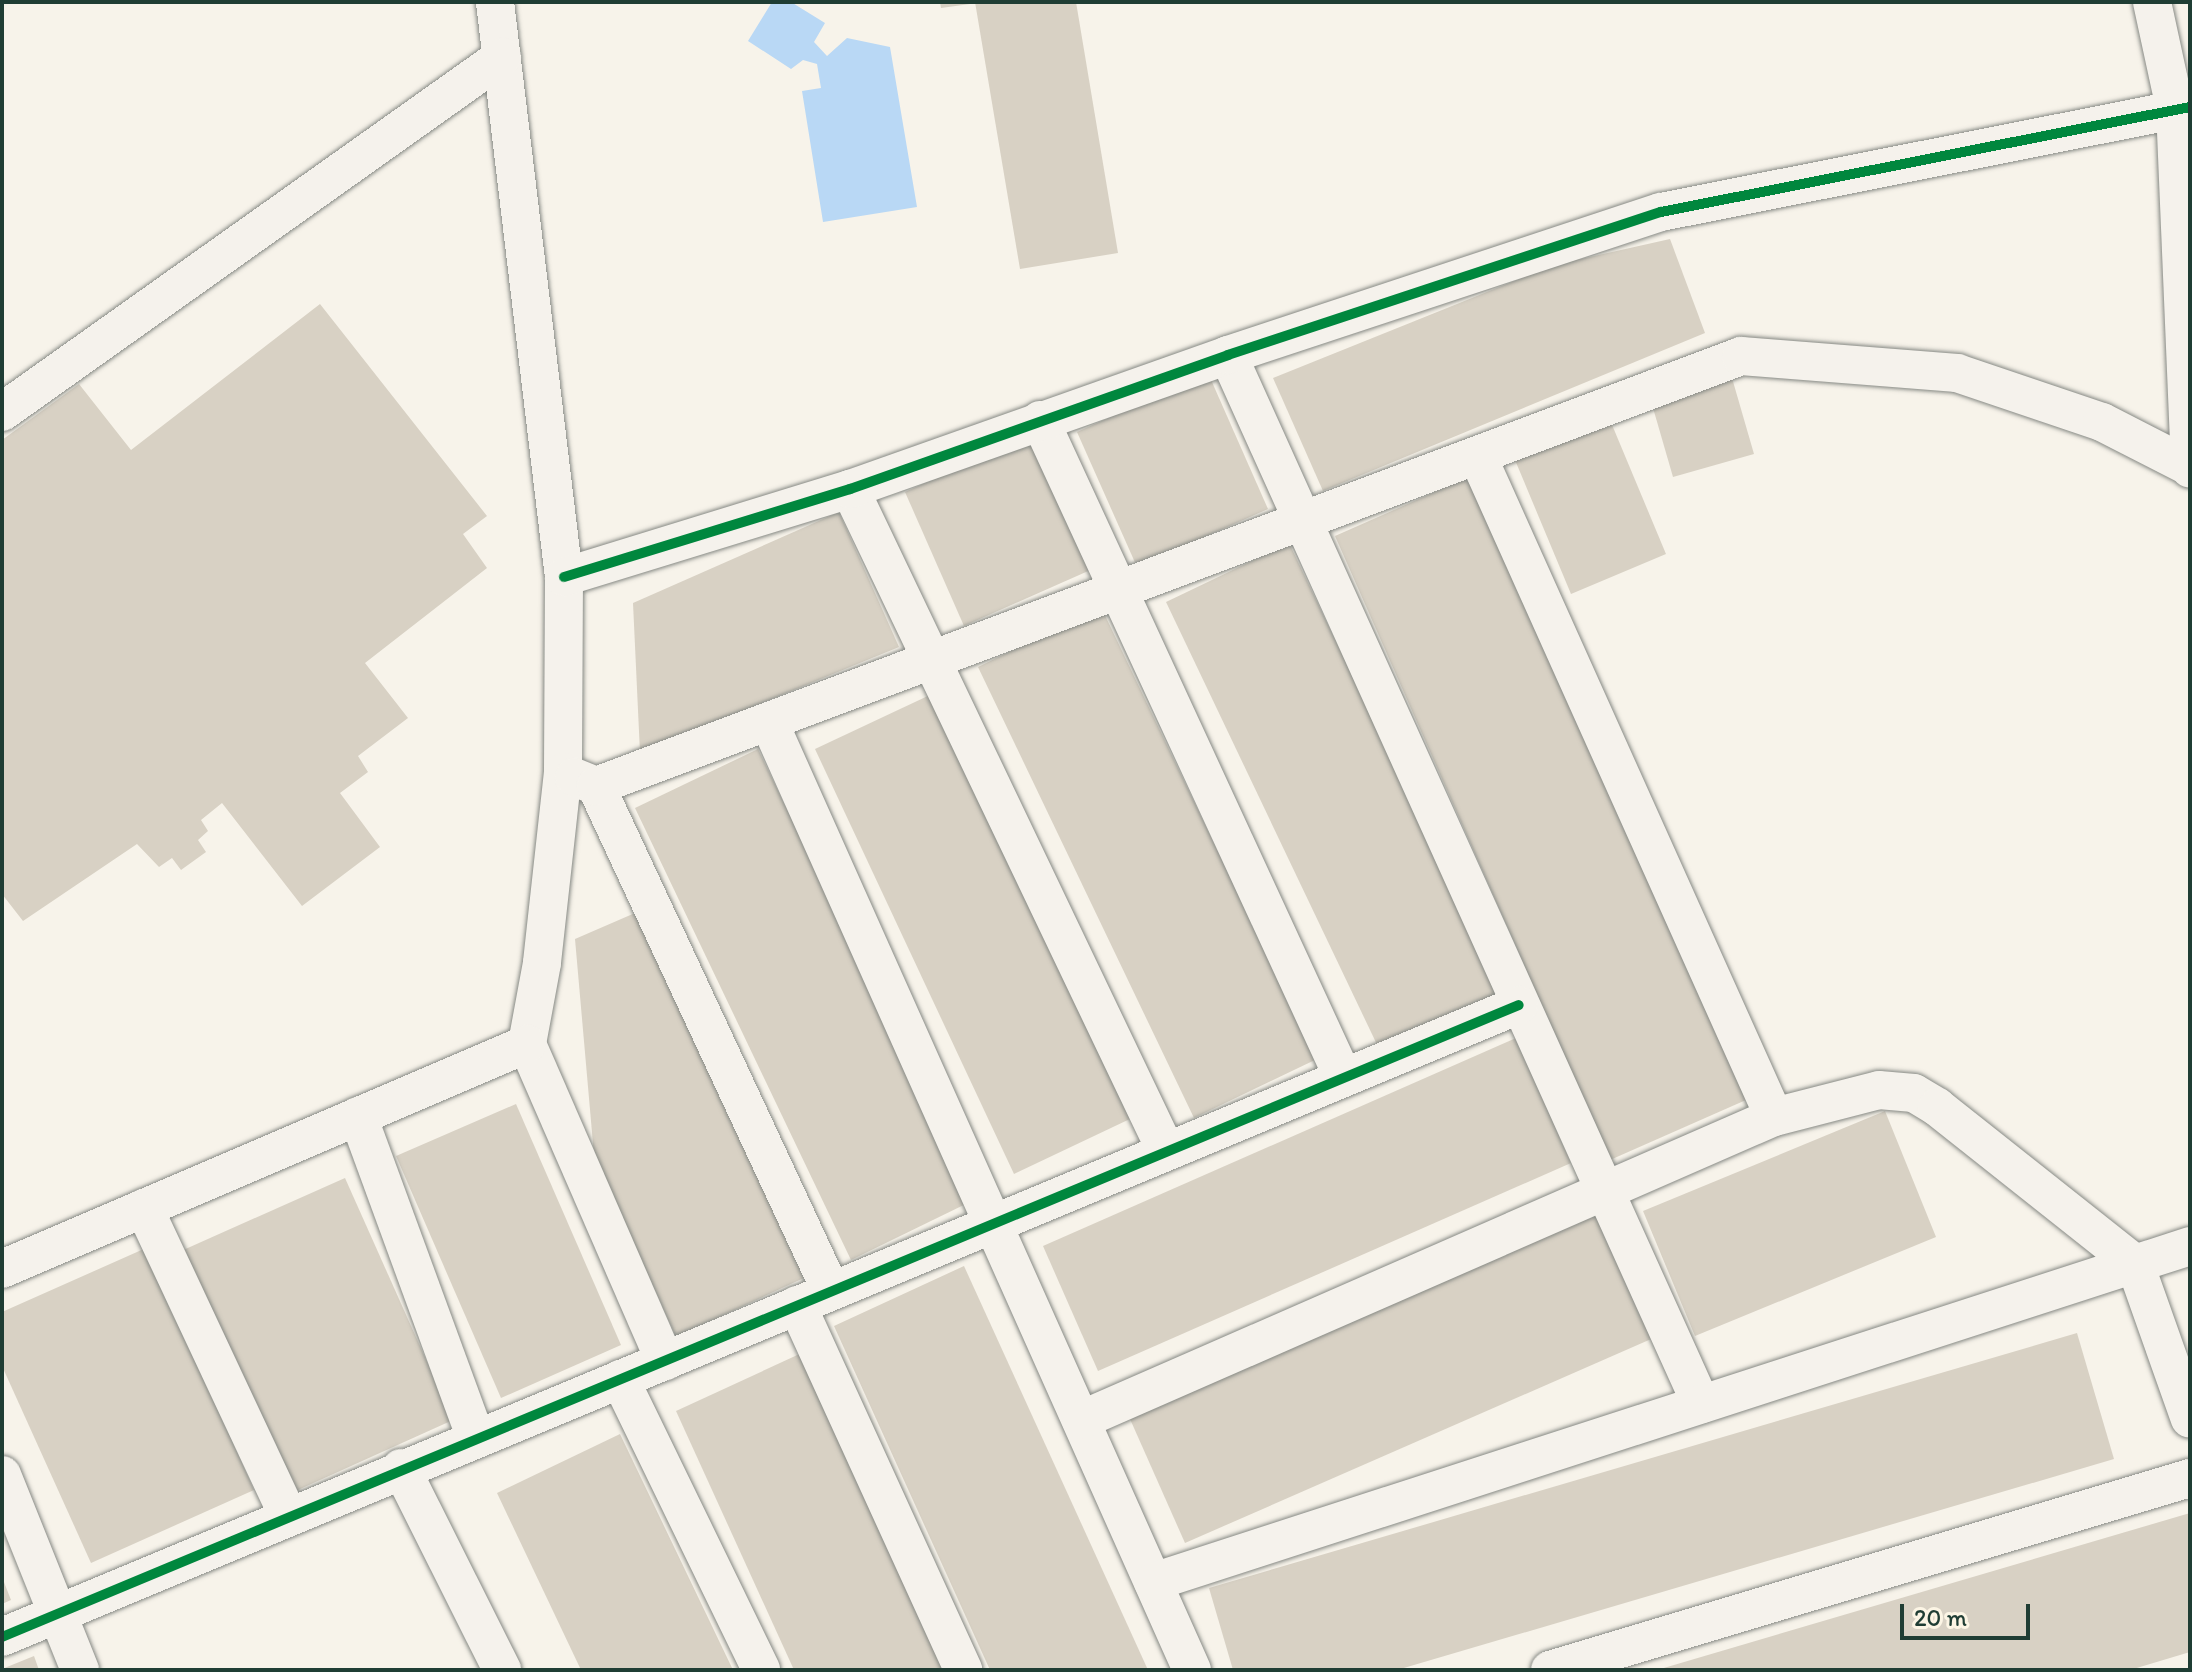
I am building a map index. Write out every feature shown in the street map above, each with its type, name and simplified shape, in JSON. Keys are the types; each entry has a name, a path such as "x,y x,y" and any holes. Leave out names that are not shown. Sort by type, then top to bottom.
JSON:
{"street":[{"path":"495,2 564,577 579,779 527,1044 665,1361"},
{"path":"579,779 769,722 1478,457 1722,360 1762,354 1957,373 2102,422 2190,468 2182,108 2152,2"},
{"path":"2,412 502,57"},
{"path":"564,577 850,489 1228,355 1661,212 2182,108"},
{"path":"1228,355 1701,1404"},
{"path":"1040,420 1343,1077"},
{"path":"1478,457 1774,1117"},
{"path":"850,489 935,660 1166,1151"},
{"path":"769,722 1192,1670"},
{"path":"579,779 814,1298 963,1670"},
{"path":"2,1637 401,1468 1519,1005"},
{"path":"2,1269 527,1044"},
{"path":"1081,1420 1606,1194 1774,1117 1844,1096 1914,1093 2135,1264 2190,1419"},
{"path":"358,1116 476,1439"},
{"path":"144,1208 289,1517"},
{"path":"1153,1582 2190,1246"},
{"path":"620,1379 761,1670"},
{"path":"401,1468 502,1670"},
{"path":"2,1475 80,1670"},
{"path":"1550,1670 2190,1478"}],"water":[{"path":"772,2 791,2 825,23 814,42 827,56 847,38 890,47 917,207 823,222 802,91 821,88 817,64 803,60 791,69 748,41"}],"building":[{"path":"940,2 970,2 970,4 941,8"},
{"path":"975,2 1076,2 1118,253 1020,269"},
{"path":"1670,239 1705,333 1323,491 1273,378 1554,265"},
{"path":"320,304 487,516 463,534 487,568 365,663 408,718 358,756 368,772 340,793 380,847 302,906 222,803 201,820 208,831 198,840 206,852 181,870 172,858 159,867 137,844 23,921 2,894 2,440 79,384 131,450"},
{"path":"1208,373 1268,509 1137,567 1077,432"},
{"path":"1732,378 1754,454 1673,477 1651,401"},
{"path":"1610,420 1666,554 1571,594 1515,460"},
{"path":"1036,433 1095,568 964,626 905,492"},
{"path":"1471,476 1746,1100 1610,1160 1335,536"},
{"path":"839,512 899,647 640,753 633,603"},
{"path":"1289,543 1504,994 1381,1053 1166,602"},
{"path":"1101,607 1317,1059 1194,1118 978,667"},
{"path":"932,694 1132,1118 1014,1174 815,749"},
{"path":"758,749 974,1200 851,1260 635,808"},
{"path":"635,913 806,1277 676,1337 594,1155 575,939"},
{"path":"1516,1038 1571,1163 1098,1371 1043,1246"},
{"path":"516,1104 621,1345 501,1398 396,1156"},
{"path":"1885,1111 1936,1237 1695,1336 1643,1211"},
{"path":"345,1178 453,1420 289,1494 181,1251"},
{"path":"1603,1211 1658,1336 1185,1543 1130,1419"},
{"path":"146,1248 254,1490 91,1563 2,1366 2,1312"},
{"path":"964,1266 1148,1670 990,1670 834,1326"},
{"path":"2077,1333 2114,1459 1397,1670 1233,1670 1209,1588"},
{"path":"806,1351 951,1670 794,1670 676,1411"},
{"path":"620,1434 733,1670 581,1670 497,1493"},
{"path":"2190,1513 2190,1652 2130,1670 1657,1670"},
{"path":"2,1577 11,1600 2,1604"},
{"path":"34,1656 39,1670 2,1670 2,1669"}],"cycle path":[{"path":"564,577 850,489 1228,355 1661,212 2190,107"},
{"path":"2,1637 1519,1005"}]}
